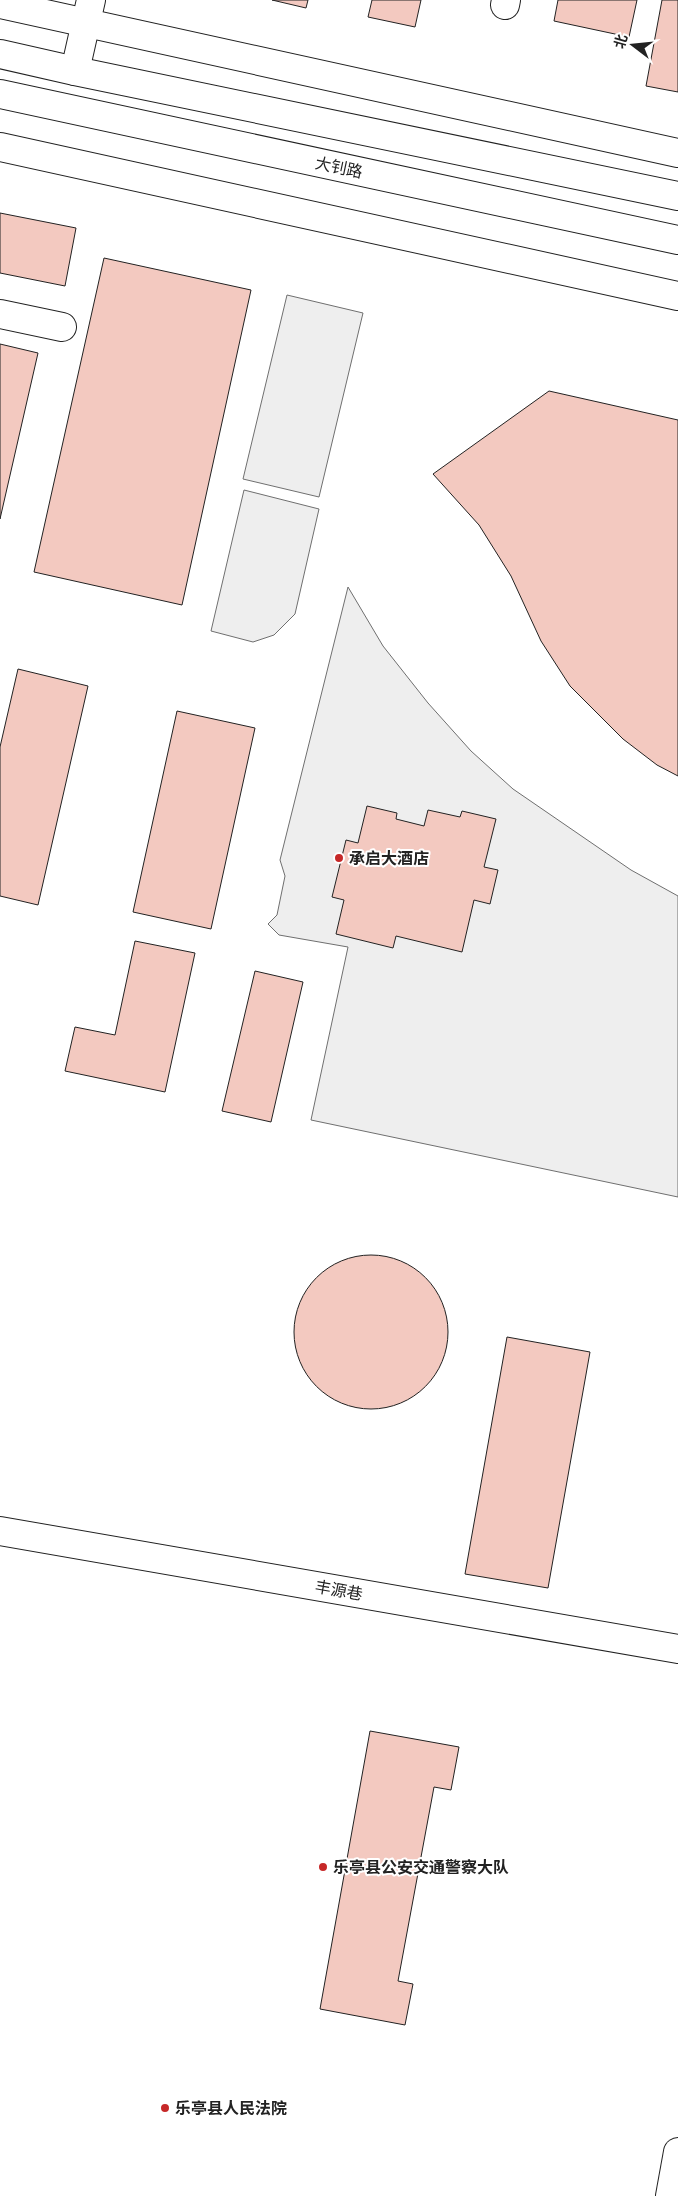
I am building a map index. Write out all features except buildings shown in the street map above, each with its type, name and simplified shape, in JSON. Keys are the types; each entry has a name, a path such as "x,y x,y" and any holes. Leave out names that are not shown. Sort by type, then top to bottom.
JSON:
{"main road":[{"path":"0,4 88,11 678,153"},
{"path":"75,72 88,11"},
{"path":"0,54 75,72 678,196"},
{"name":"大钊路","path":"0,94 678,240"},
{"path":"0,147 678,296"},
{"path":"0,314 62,327"},
{"name":"丰源巷","path":"0,1531 678,1649"},
{"path":"670,2196 678,2152"}],"shaded area":[{"path":"287,295 363,313 319,497 243,479"},
{"path":"244,490 319,509 295,614 274,635 253,642 211,631"},
{"path":"348,587 383,646 428,703 471,751 513,789 631,870 678,896 678,1197 311,1120 348,947 279,935 268,924 277,915 285,876 280,860"}],"place":[{"name":"承启大酒店","path":"339,858"},
{"name":"乐亭县公安交通警察大队","path":"323,1867"},
{"name":"乐亭县人民法院","path":"165,2108"}]}
